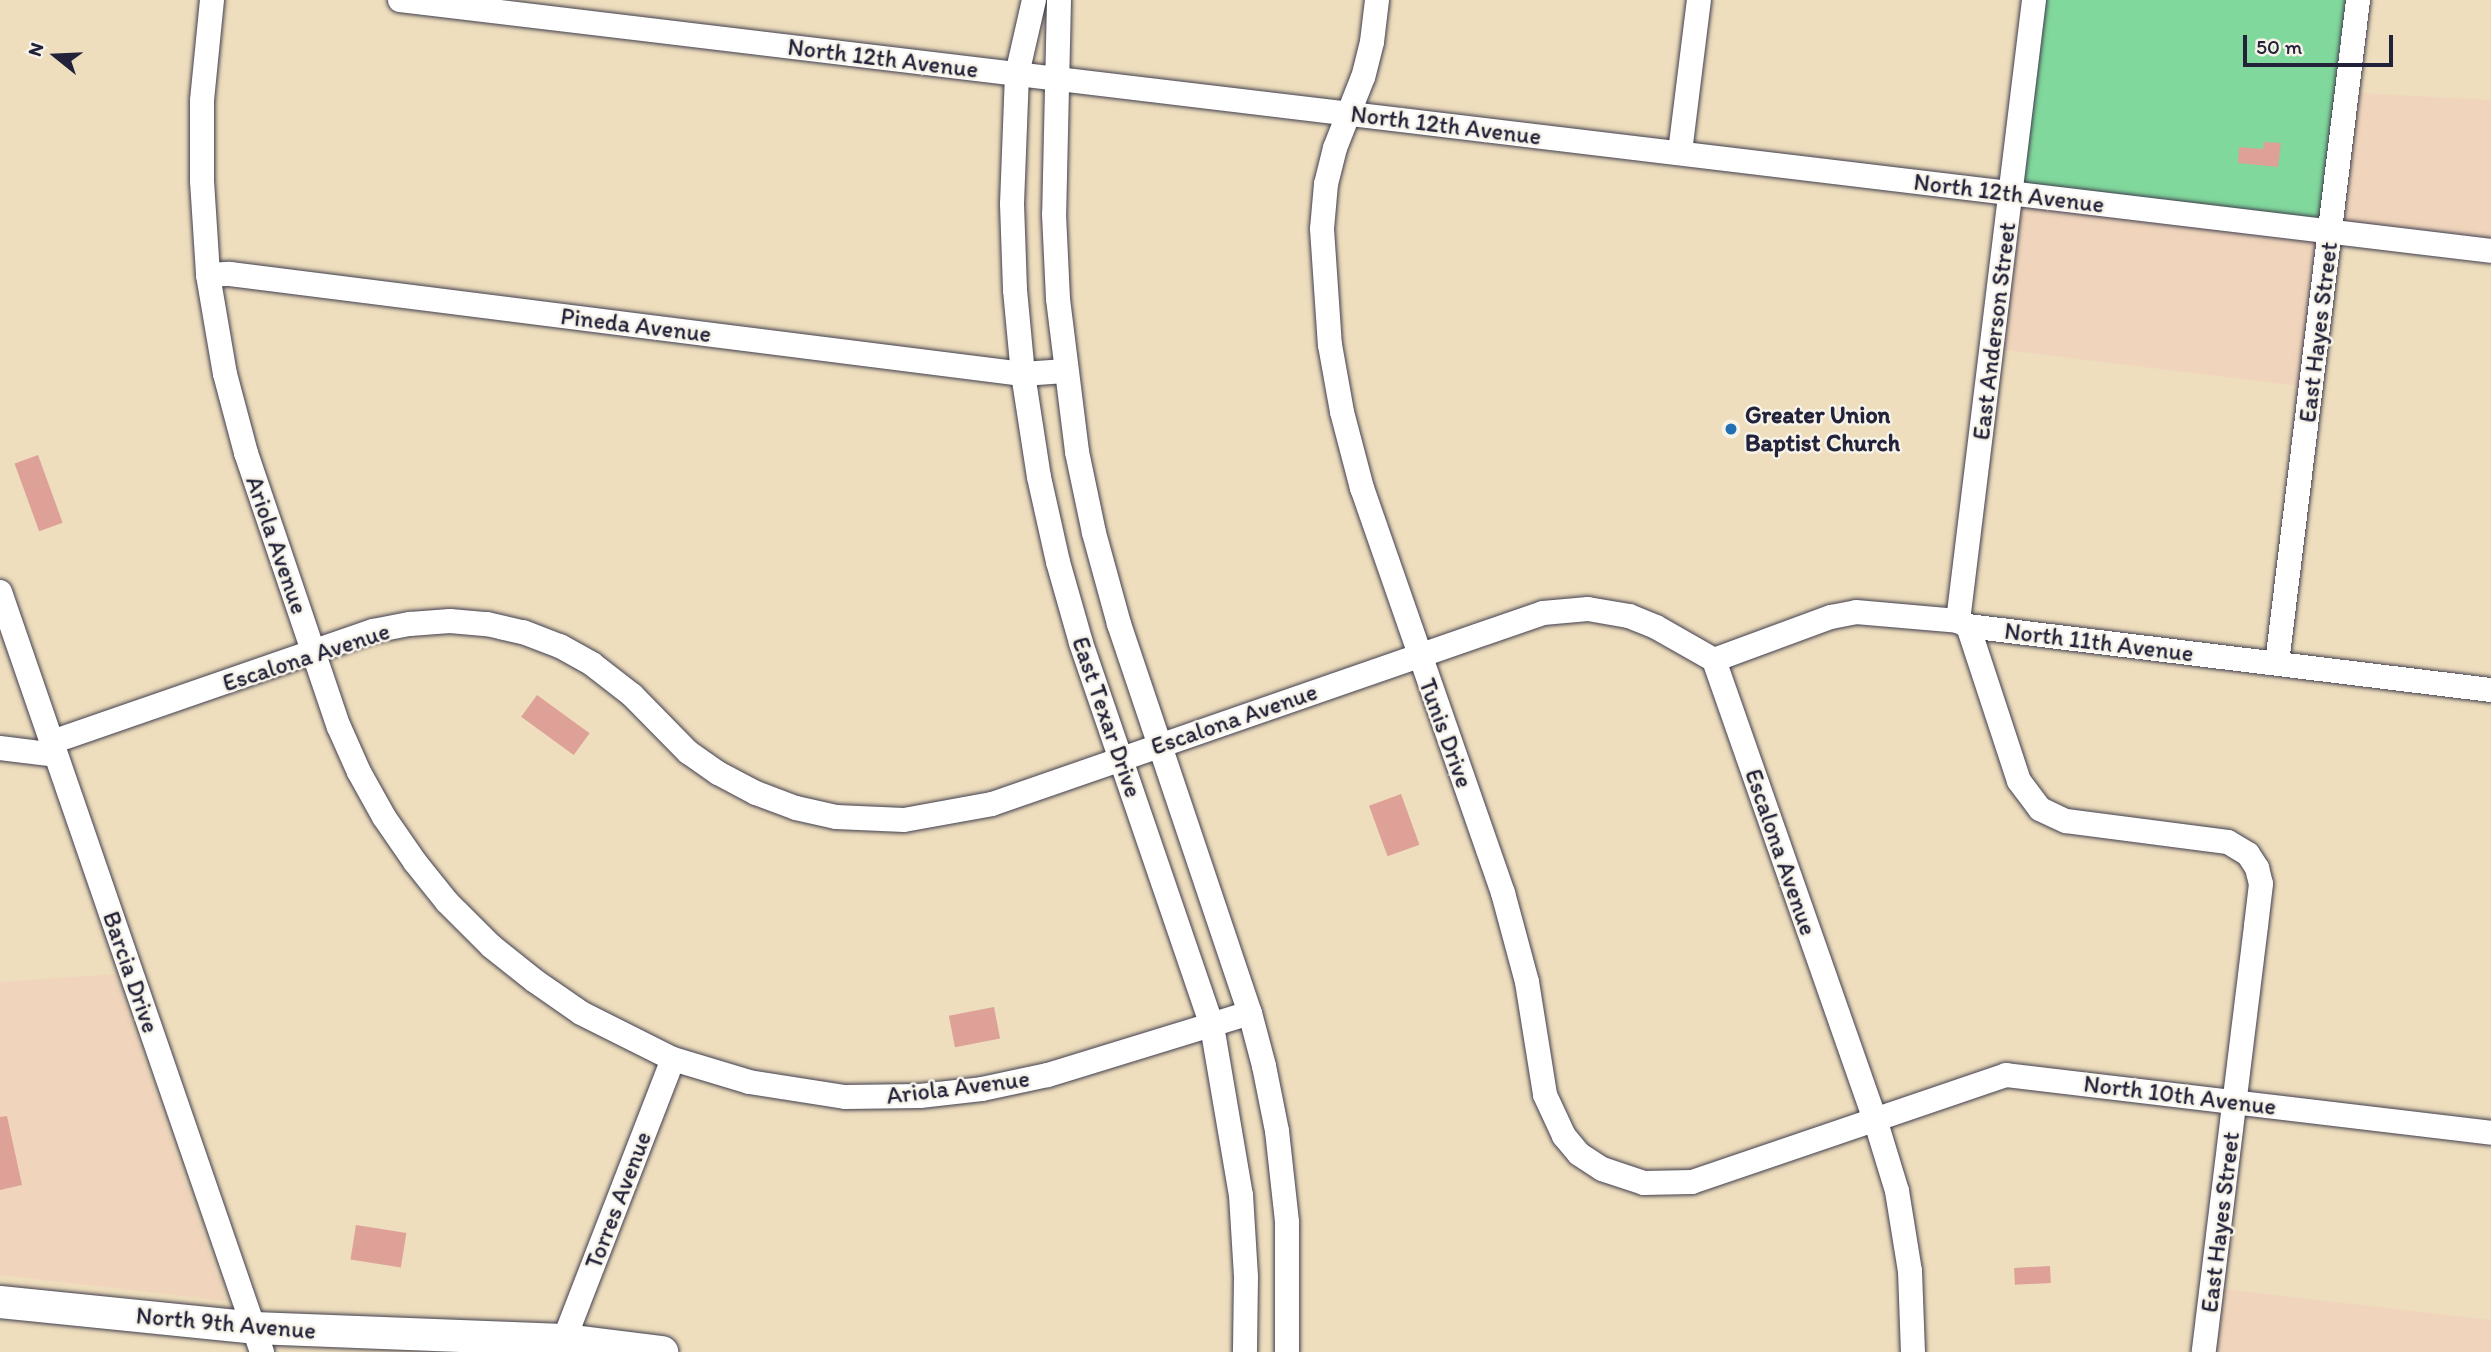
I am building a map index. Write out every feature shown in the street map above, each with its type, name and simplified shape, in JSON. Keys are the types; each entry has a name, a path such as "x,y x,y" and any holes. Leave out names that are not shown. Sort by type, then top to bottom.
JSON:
{"main road":[{"name":"North 9th Avenue","path":"0,1302 258,1340 570,1345 662,1352"}],"street":[{"name":"Ariola Avenue","path":"212,0 202,101 202,181 208,275 225,374 246,453 339,727 359,772 391,828 447,902 491,946 535,981 611,1030 673,1059 749,1082 795,1091 868,1098 982,1089 1048,1075 1250,1013"},
{"name":"North 12th Avenue","path":"402,0 2491,251"},
{"name":"East Texar Drive","path":"1034,0 1017,74 1012,204 1015,290 1023,374 1039,477 1058,562 1081,643 1212,1026 1241,1195 1246,1277 1245,1352"},
{"name":"East Texar Drive","path":"1059,0 1054,214 1065,371 1094,533 1119,624 1250,1013 1277,1131 1287,1222 1287,1352"},
{"name":"Tunis Drive","path":"1377,0 1372,42 1326,184 1322,229 1331,345 1342,412 1362,488 1503,893 1527,982 1545,1095 1558,1126 1579,1154 1611,1173 1644,1183 1692,1182 1875,1119"},
{"path":"1680,152 1699,0"},
{"name":"East Anderson Street","path":"2034,0 1963,623 2019,781 2028,796 2050,815 2066,821 2228,842 2237,846 2248,854 2258,868 2261,884 2256,926"},
{"name":"East Hayes Street","path":"2277,663 2358,0"},
{"name":"Pineda Avenue","path":"208,275 230,274 1023,374 1065,371"},
{"name":"Barcia Drive","path":"0,592 258,1340"},
{"name":"Escalona Avenue","path":"54,749 373,631 410,624 475,623 523,632 560,646 592,664 632,695 688,751 718,773 756,793 796,808 836,817 904,820 950,814 992,804 1120,757 1543,613 1588,609 1629,615 1656,626 1714,660 1875,1119 1905,1231 1910,1271 1913,1352"},
{"name":"North 11th Avenue","path":"1714,660 1831,617 1856,612 1963,623 2491,691"},
{"path":"0,748 54,749"},
{"name":"East Hayes Street","path":"2204,1352 2256,926"},
{"name":"Torres Avenue","path":"570,1345 673,1059"},
{"name":"North 10th Avenue","path":"1875,1119 2006,1075 2491,1133"}],"shaded area":[{"path":"2359,93 2491,100 2491,240 2344,223"},
{"path":"2022,205 2318,241 2300,386 2004,350"},
{"path":"115,974 226,1301 0,1275 0,982"},
{"path":"2224,1289 2491,1320 2491,1352 2216,1352"}],"green space":[{"path":"2034,0 2358,0 2331,232 2011,193"}],"building":[{"path":"2264,142 2281,143 2278,167 2238,163 2239,147 2263,149"},
{"path":"38,455 63,523 39,531 15,464"},
{"path":"537,695 590,733 574,755 521,717"},
{"path":"1401,794 1419,845 1388,856 1369,806"},
{"path":"994,1007 1000,1038 955,1047 949,1016"},
{"path":"7,1116 22,1185 0,1190 0,1117"},
{"path":"356,1225 406,1233 401,1268 351,1260"},
{"path":"2050,1266 2051,1283 2015,1285 2014,1268"}],"place":[{"name":"Greater Union Baptist Church","path":"1731,429"}]}
